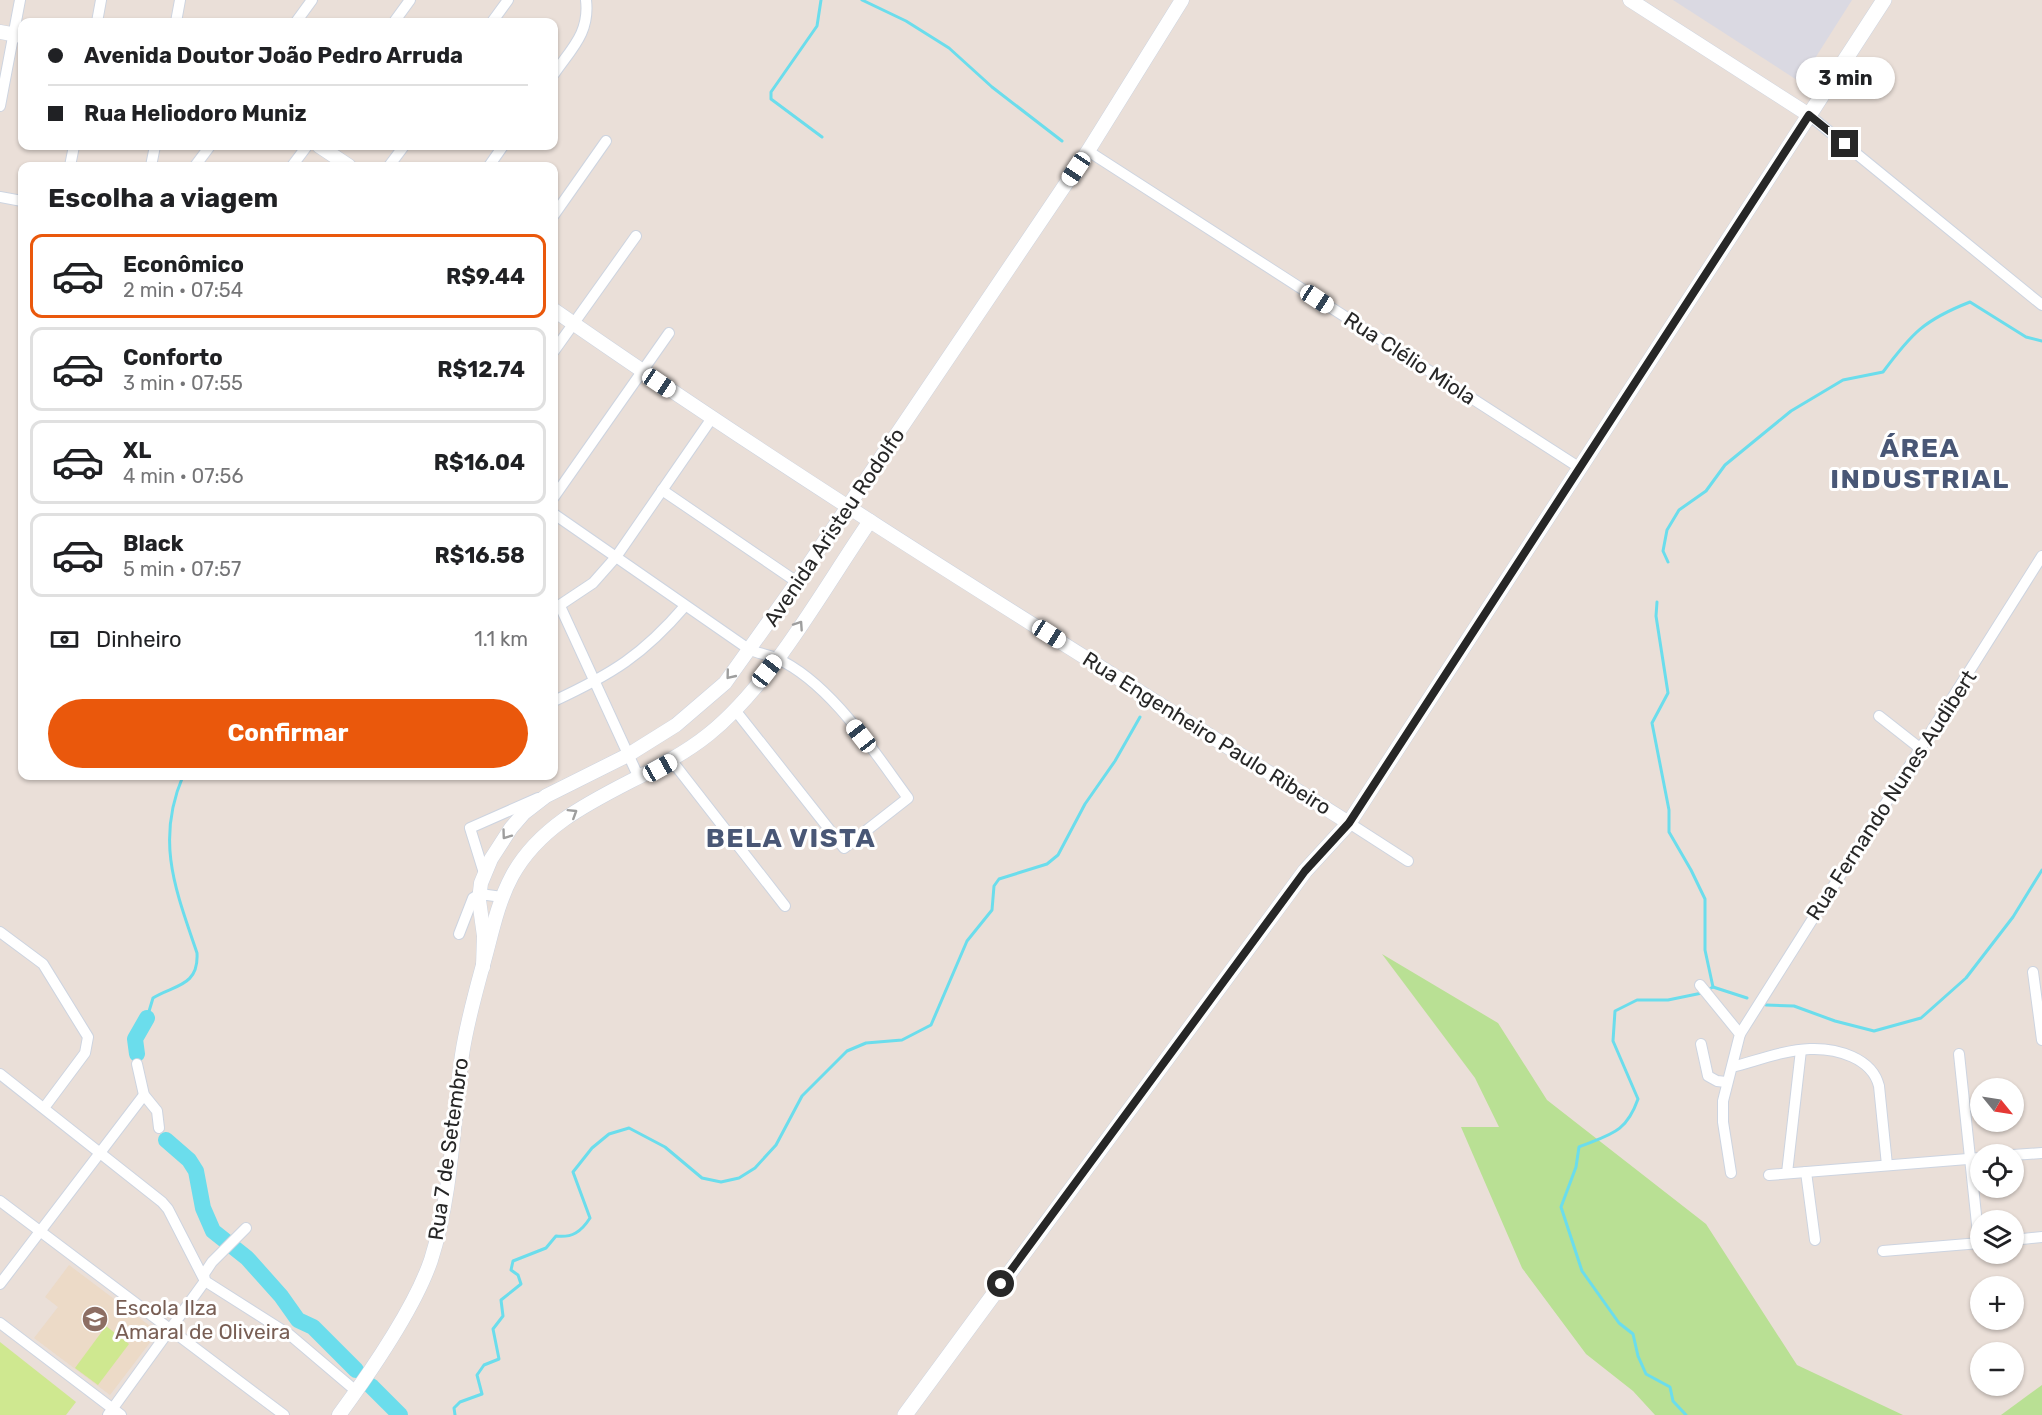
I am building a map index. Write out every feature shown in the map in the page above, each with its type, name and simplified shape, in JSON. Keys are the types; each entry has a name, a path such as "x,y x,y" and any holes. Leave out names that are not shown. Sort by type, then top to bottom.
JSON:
{"main road":[{"path":"905,1415 1305,871 1329,834 1338,826 1349,823 1347,814 1366,797 1884,0"}],"street":[{"path":"0,106 20,0"},
{"path":"98,18 101,0"},
{"path":"177,18 180,0"},
{"path":"299,18 312,0"},
{"path":"397,18 410,0"},
{"path":"495,18 508,0"},
{"path":"558,68 585,30 588,17 586,0"},
{"name":"Avenida Aristeu Rodolfo","path":"483,967 484,936 480,894 484,873 511,828 537,802 560,788 628,755 694,712 725,682 797,582 1088,152 1182,0"},
{"path":"1630,0 1809,115 2042,305"},
{"path":"558,208 606,141"},
{"path":"325,150 343,162"},
{"name":"Rua Clélio Miola","path":"1088,152 1580,468"},
{"path":"0,197 18,200"},
{"path":"558,345 636,236"},
{"name":"Rua Engenheiro Paulo Ribeiro","path":"558,313 642,372 847,507 1408,861"},
{"path":"558,491 669,333"},
{"path":"558,607 593,583 616,558 712,418"},
{"path":"662,490 797,582"},
{"path":"558,517 750,650 777,658 798,672 834,704 908,798 844,848 735,710"},
{"name":"Avenida Aristeu Rodolfo","path":"483,967 502,897 521,861 549,830 589,803 672,761 709,734 735,710 777,658 870,521"},
{"name":"Rua Fernando Nunes Audibert","path":"1740,1034 2042,556"},
{"path":"558,698 594,682 632,660 666,628 685,606"},
{"path":"558,610 639,778"},
{"path":"1879,716 1921,749"},
{"path":"672,761 784,906"},
{"path":"484,873 470,828 560,788"},
{"path":"459,934 468,905 480,894 502,897"},
{"path":"0,932 43,964 88,1037 85,1053 44,1108"},
{"name":"Rua 7 de Setembro","path":"339,1415 413,1298 431,1258 454,1136 463,1050 483,967"},
{"path":"2033,972 2042,1040"},
{"path":"1700,985 1740,1034 1726,1082 1723,1122 1731,1173"},
{"path":"1701,1044 1708,1076 1717,1081 1726,1082"},
{"path":"1732,1067 1802,1050 1836,1052 1869,1066 1876,1074 1887,1166"},
{"path":"1787,1173 1802,1050"},
{"path":"1959,1054 1973,1144"},
{"path":"137,1065 144,1095 157,1110 159,1128"},
{"path":"0,1074 168,1209 205,1281 290,1335 356,1391"},
{"path":"0,1284 144,1095"},
{"path":"2024,1154 2042,1153"},
{"path":"1768,1175 1970,1158"},
{"path":"1806,1172 1815,1240"},
{"path":"0,1201 39,1233 284,1415"},
{"path":"0,1323 114,1413 205,1281 207,1269 246,1228"},
{"path":"2024,1239 2042,1237"},
{"path":"1884,1251 1970,1244"}],"shaded area":[{"path":"1673,0 1852,0 1800,82"},
{"name":"Escola Ilza Amaral de Oliveira","path":"69,1265 158,1332 110,1395 34,1338 58,1307 45,1297"}],"green space":[{"path":"1382,954 1498,1023 1547,1100 1706,1224 1797,1365 1903,1415 1655,1415 1633,1391 1586,1354 1522,1268 1461,1127 1499,1127 1475,1078"},
{"path":"106,1326 129,1344 98,1385 75,1368"},
{"path":"0,1342 76,1402 66,1415 0,1415"},
{"path":"2042,1385 2042,1415 2001,1415"}],"waterway":[{"path":"821,0 817,26 771,92 771,99 822,137"},
{"path":"862,0 906,21 949,48 992,87 1062,141"},
{"path":"1668,562 1663,551 1667,530 1679,510 1706,491 1725,465 1791,411 1843,380 1883,372 1911,337 1941,315 1970,302 2026,337 2042,341"},
{"path":"1657,602 1656,616 1668,693 1652,723 1669,810 1669,832 1705,899 1705,950 1713,987"},
{"path":"455,1415 454,1408 460,1402 482,1394 477,1375 484,1365 499,1359 493,1329 503,1316 501,1300 521,1284 518,1275 511,1270 513,1261 546,1248 556,1236 576,1233 590,1218 573,1172 592,1148 609,1134 629,1128 665,1147 702,1178 721,1182 739,1178 755,1168 776,1145 802,1096 847,1051 866,1043 902,1040 931,1025 967,941 992,910 994,886 999,879 1047,864 1058,855 1085,804 1115,761 1140,717"},
{"path":"147,1018 153,998 189,979 197,964 197,953 176,887 170,844 170,822 182,780"},
{"path":"1766,1005 1794,1006 1835,1021 1874,1031 1921,1018 1966,978 2013,917 2042,870"},
{"path":"1686,1415 1673,1401 1670,1387 1646,1374 1638,1356 1633,1334 1619,1323 1582,1271 1561,1207 1576,1167 1579,1147 1616,1131 1628,1119 1638,1099 1613,1041 1615,1011 1637,1000 1668,1000 1702,993 1713,987 1747,998"},
{"path":"137,1054 135,1039 147,1018"},
{"path":"166,1140 189,1160 196,1171 203,1208 213,1231 247,1258 281,1296 298,1320 313,1327 356,1370"},
{"path":"371,1386 400,1415"}],"place":[{"name":"Escola Ilza Amaral de Oliveira","path":"95,1319"}],"district":[{"name":"ÁREA INDUSTRIAL","path":"1920,464"},
{"name":"BELA VISTA","path":"791,838"}],"route":[{"path":"1001,1284 1305,871 1349,823 1809,115 1845,144"}]}
